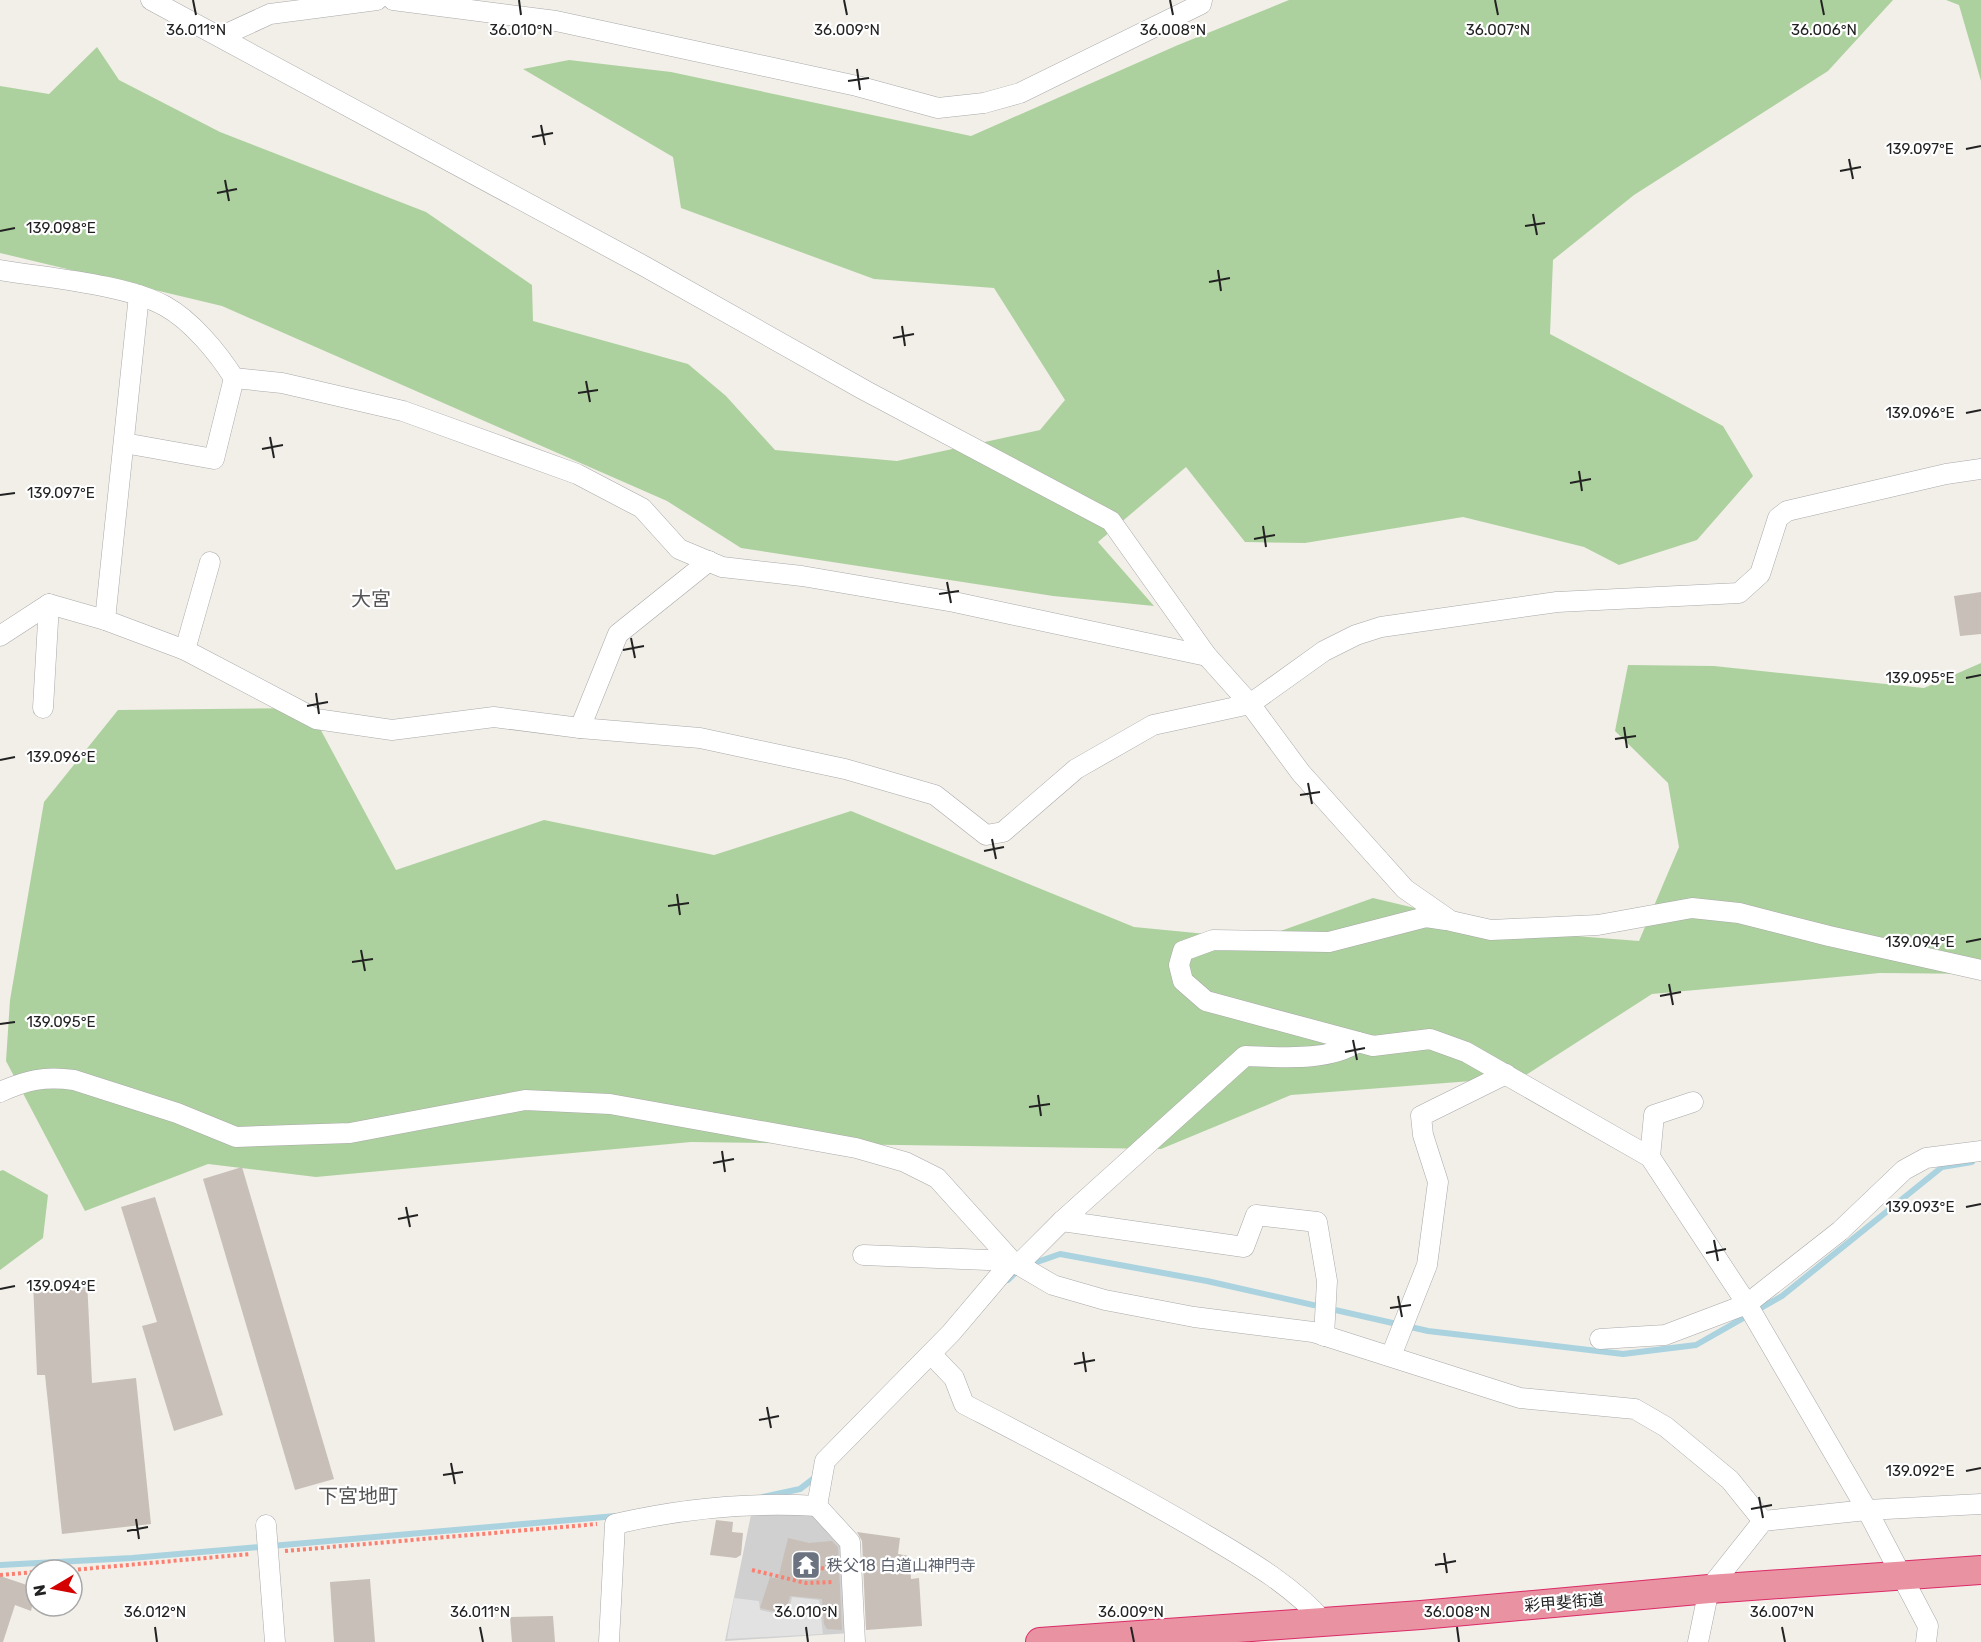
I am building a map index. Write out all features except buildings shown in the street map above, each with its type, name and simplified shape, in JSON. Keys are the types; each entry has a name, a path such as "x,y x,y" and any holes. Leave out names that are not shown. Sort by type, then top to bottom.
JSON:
{"highway":[{"name":"彩甲斐街道","path":"1040,1642 1324,1622 1709,1589 1981,1570"}],"street":[{"path":"151,0 222,36 644,266 866,391 1111,521 1207,656 1250,704 1301,773 1405,889 1451,921"},
{"path":"222,36 270,14 377,0"},
{"path":"393,0 556,21 857,86 938,108 984,103 1020,93 1201,3 1202,0"},
{"path":"0,270 140,295 167,307 216,350 234,378 214,459 124,443"},
{"path":"105,620 140,295"},
{"path":"234,378 282,383 403,411 577,474 642,508 679,549 722,567 802,576 954,602 1207,656"},
{"path":"3,628 49,604 105,620 185,650 316,719 392,730 494,717 580,728 700,738 845,769 935,795 986,835 1003,832 1076,769 1153,725 1250,704 1324,651 1356,635 1382,627 1557,602 1739,593 1760,574 1778,518 1788,511 1946,474 1981,469"},
{"path":"580,728 618,634 709,561"},
{"path":"185,650 210,562"},
{"path":"43,708 49,604"},
{"path":"1926,1642 1928,1626 1867,1510 1747,1304 1650,1156 1466,1052 1430,1039 1373,1046 1206,1001 1183,981 1179,965 1183,951 1213,940 1329,942 1426,917 1491,930 1598,924 1692,908 1739,913 1981,970"},
{"path":"817,1506 825,1461 1015,1263 1245,1056 1292,1057 1346,1050 1358,1042"},
{"path":"1391,1356 1427,1265 1438,1182 1423,1135 1421,1116 1506,1074"},
{"path":"0,1092 25,1080 57,1078 74,1080 177,1113 236,1137 350,1133 525,1100 610,1104 856,1148 905,1162 937,1178 1015,1263 1053,1286 1105,1300 1324,1336 1520,1398 1635,1409 1666,1427 1730,1480 1763,1521"},
{"path":"1650,1156 1654,1115 1693,1102"},
{"path":"1600,1339 1665,1335 1747,1304 1840,1231 1904,1170 1926,1158 1981,1151"},
{"path":"1062,1221 1244,1247 1256,1215 1317,1222 1327,1281 1324,1336"},
{"path":"863,1255 1015,1263"},
{"path":"930,1354 954,1378 964,1404 1149,1501 1251,1562 1306,1602 1324,1622"},
{"path":"609,1642 615,1524 705,1510 782,1503 817,1506 850,1542 855,1642"},
{"path":"1698,1642 1709,1589 1763,1521 1867,1510 1981,1504"},
{"path":"266,1525 275,1642"}],"path":[{"path":"84,1569 615,1524"},
{"path":"815,1567 834,1570"},
{"path":"752,1570 806,1582 852,1583"},
{"path":"0,1575 24,1573"}],"shaded area":[{"path":"752,1510 815,1512 847,1542 851,1633 725,1641"},
{"path":"792,1597 819,1600 823,1634 727,1639 734,1598 759,1601 760,1610 788,1616"}],"green space":[{"path":"1289,0 1893,0 1828,71 1634,195 1553,260 1550,334 1723,426 1753,476 1697,540 1619,565 1584,547 1463,517 1305,543 1245,542 1186,467 1098,542 1154,606 1053,596 741,548 667,501 222,306 0,253 0,86 49,94 97,47 119,80 220,132 426,212 532,285 533,321 688,364 726,396 775,450 897,461 1040,430 1065,400 994,288 874,279 681,208 673,157 523,69 569,60 671,72 971,136 1178,45"},
{"path":"1946,0 1981,0 1981,81 1959,5"},
{"path":"1981,663 1981,974 1880,973 1652,994 1523,1077 1291,1095 1161,1149 691,1142 316,1177 208,1164 85,1211 6,1061 10,1000 44,802 118,710 309,708 396,870 544,820 714,855 851,811 1134,927 1258,939 1373,898 1511,931 1639,941 1679,847 1668,783 1615,731 1628,665 1714,666 1924,688"},
{"path":"3,1170 48,1195 43,1238 0,1270 0,1171"}],"waterway":[{"path":"1008,1280 1020,1268 1060,1254 1207,1281 1428,1331 1623,1354 1696,1345 1782,1296 1942,1167 1972,1162"},
{"path":"763,1497 800,1489 817,1476"},
{"path":"0,1565 132,1558 616,1516"}],"place":[{"name":"秩父18 白道山神門寺","path":"806,1565"}],"district":[{"name":"大宮","path":"371,599"},
{"name":"下宮地町","path":"358,1496"}]}
